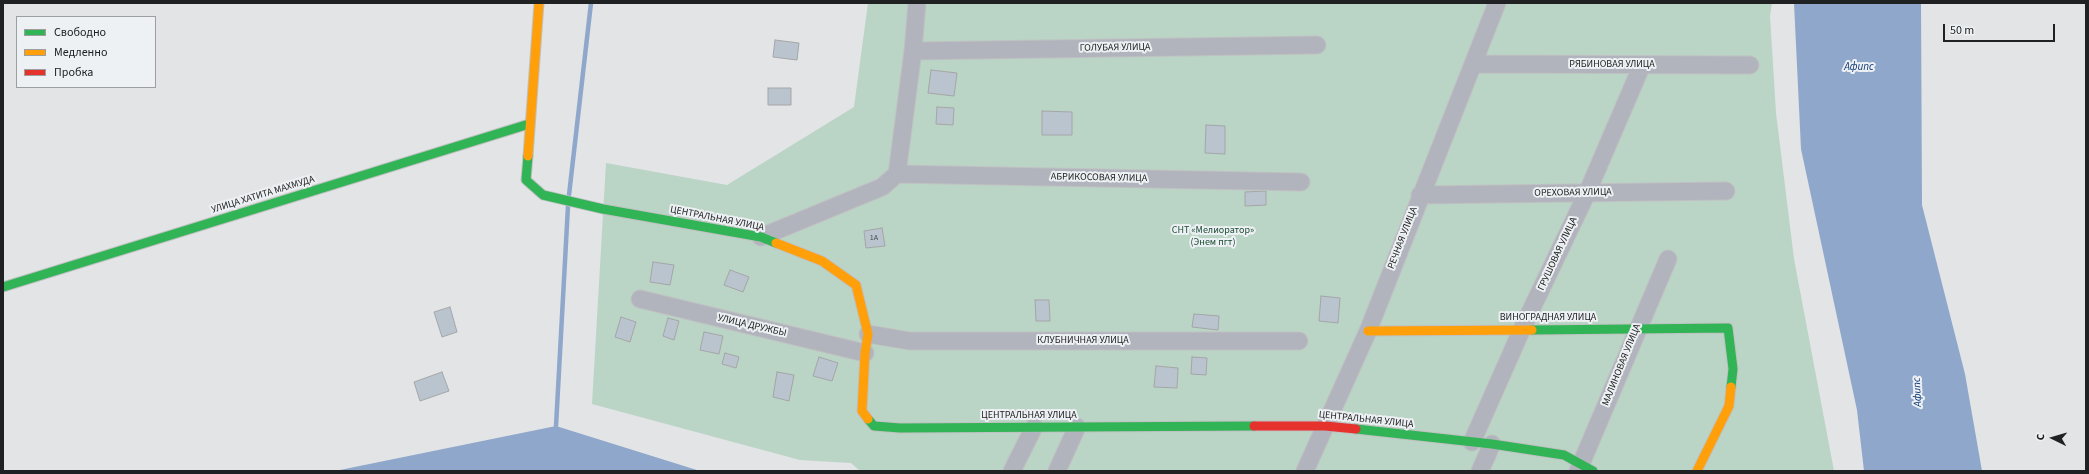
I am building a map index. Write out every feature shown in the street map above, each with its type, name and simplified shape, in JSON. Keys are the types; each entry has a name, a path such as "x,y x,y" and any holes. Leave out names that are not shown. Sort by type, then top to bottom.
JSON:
{"street":[{"path":"529,124 540,3"},
{"path":"761,237 882,187 897,174 913,52 917,3"},
{"name":"РЕЧНАЯ УЛИЦА","path":"1305,471 1368,331 1420,195 1474,64 1497,3"},
{"name":"ГОЛУБАЯ УЛИЦА","path":"913,52 1317,46"},
{"name":"РЯБИНОВАЯ УЛИЦА","path":"1474,64 1750,65"},
{"name":"ГРУШОВАЯ УЛИЦА","path":"1472,442 1522,330 1587,193 1642,65"},
{"name":"ЦЕНТРАЛЬНАЯ УЛИЦА","path":"529,124 526,180 543,195 604,209 761,237 822,261 856,285 868,334 865,353 862,411 874,426 900,428 1325,426 1492,444 1564,455 1584,468"},
{"name":"УЛИЦА ХАТИТА МАХМУДА","path":"3,287 529,124"},
{"name":"АБРИКОСОВАЯ УЛИЦА","path":"897,174 1301,182"},
{"name":"ОРЕХОВАЯ УЛИЦА","path":"1420,195 1726,191"},
{"name":"МАЛИНОВАЯ УЛИЦА","path":"1584,468 1637,329 1668,259"},
{"name":"УЛИЦА ДРУЖБЫ","path":"640,299 865,353"},
{"name":"ВИНОГРАДНАЯ УЛИЦА","path":"1368,331 1728,328 1733,369 1729,406 1697,471"},
{"name":"КЛУБНИЧНАЯ УЛИЦА","path":"868,334 910,341 1299,341"},
{"path":"1012,471 1034,427"},
{"path":"1057,471 1077,427"},
{"path":"1480,471 1492,444"}],"green space":[{"name":"СНТ «Мелиоратор» (Энем пгт)","path":"868,3 1772,3 1770,16 1776,113 1794,259 1834,471 860,471 851,463 800,460 592,404 606,163 727,185 854,107"}],"water":[{"name":"Афипс","path":"1794,3 1921,3 1922,205 1965,374 1982,471 1864,471 1857,410 1801,149"},
{"path":"556,426 700,471 335,471"}],"building":[{"path":"775,40 799,43 797,60 773,57"},
{"path":"931,70 957,73 954,96 928,93"},
{"path":"768,88 791,88 791,105 768,105"},
{"path":"937,107 954,108 953,125 936,124"},
{"path":"1042,111 1072,112 1072,135 1042,135"},
{"path":"1206,125 1225,126 1225,154 1205,153"},
{"path":"1266,191 1266,205 1245,206 1245,192"},
{"path":"882,228 885,246 866,248 864,231"},
{"path":"653,262 674,265 670,285 650,282"},
{"path":"730,270 749,277 743,292 724,285"},
{"path":"1321,296 1340,298 1338,323 1319,321"},
{"path":"1035,300 1049,300 1050,321 1036,321"},
{"path":"450,307 457,332 442,337 434,312"},
{"path":"1194,314 1219,316 1218,330 1192,327"},
{"path":"621,317 636,322 630,342 615,337"},
{"path":"668,318 679,321 674,340 663,336"},
{"path":"704,332 723,336 719,354 700,350"},
{"path":"725,353 739,357 736,368 722,364"},
{"path":"819,357 838,363 832,381 813,376"},
{"path":"1192,357 1207,358 1206,375 1191,374"},
{"path":"1156,366 1178,368 1177,388 1154,387"},
{"path":"442,372 449,391 420,401 414,382"},
{"path":"777,372 794,375 789,401 773,397"}],"waterway":[{"path":"569,195 591,3"},
{"path":"556,426 568,206"}],"traffic: fast":[{"path":"3,287 529,124"},
{"path":"528,156 526,180 543,195 603,209 761,237 776,243"},
{"path":"1532,330 1728,328 1733,369 1731,387"},
{"path":"868,419 874,426 900,428 1254,426"},
{"path":"1356,429 1492,444 1564,455 1593,471"}],"traffic: slow":[{"path":"528,156 539,3"},
{"path":"776,243 822,261 856,285 868,334 865,353 862,411 868,419"},
{"path":"1368,331 1532,330"},
{"path":"1697,471 1729,406 1731,387"}],"traffic: jam":[{"path":"1254,426 1325,426 1356,429"}]}
